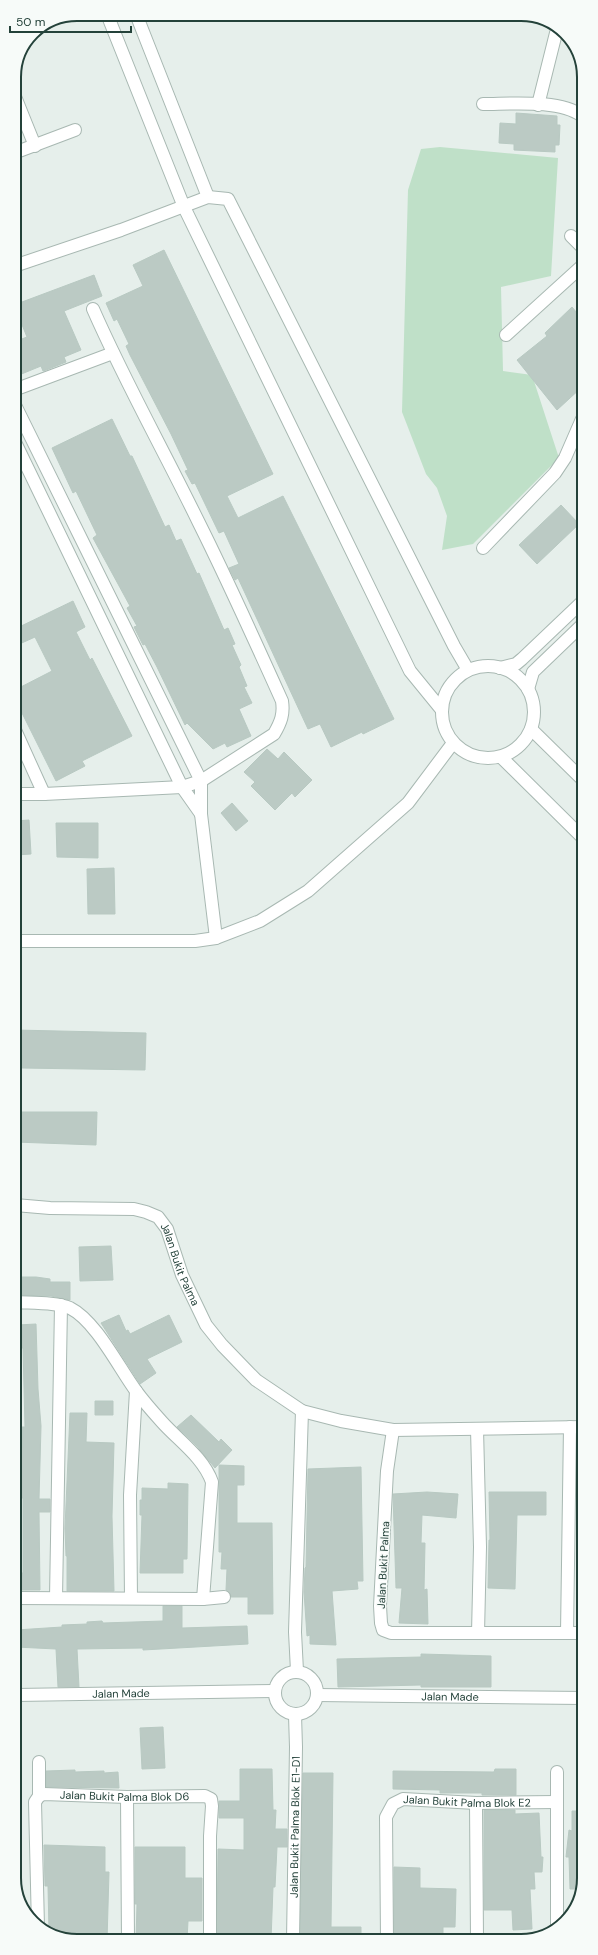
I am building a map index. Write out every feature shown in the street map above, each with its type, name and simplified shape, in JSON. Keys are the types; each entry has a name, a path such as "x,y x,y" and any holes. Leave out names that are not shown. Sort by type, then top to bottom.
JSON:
{"street":[{"path":"110,21 184,207 410,671 441,709 444,727 452,743 467,754 484,759 501,757 514,751 524,741 531,729 534,716 528,689 519,678 508,670 481,666 468,670 450,686 441,709"},
{"path":"139,21 208,197"},
{"path":"538,105 556,33"},
{"path":"483,104 538,105 560,107 577,112"},
{"path":"21,111 35,146"},
{"path":"21,151 75,130"},
{"path":"21,264 184,207 208,197 228,199 454,646 468,670"},
{"path":"571,236 577,242"},
{"path":"506,335 577,271"},
{"path":"21,794 182,787 201,781 274,734 282,721 282,701 200,524 113,353 93,309"},
{"path":"21,387 113,353"},
{"path":"21,417 201,781 201,814 216,938"},
{"path":"483,548 555,473 565,458 577,430"},
{"path":"21,454 182,787 201,814"},
{"path":"500,668 516,664 577,606"},
{"path":"528,689 534,672 577,630"},
{"path":"531,729 577,774"},
{"path":"21,743 44,794"},
{"path":"21,941 195,941 216,938 260,921 308,891 408,803 452,743"},
{"path":"501,757 577,832"},
{"name":"Jalan Bukit Palma","path":"21,1206 50,1208 134,1209 146,1212 158,1218 167,1229 182,1275 206,1324 222,1346 256,1380 302,1411 341,1421 393,1430 577,1427"},
{"path":"21,1303 70,1308 93,1329 136,1391 161,1422 204,1465 212,1482 203,1599"},
{"path":"56,1598 61,1306"},
{"path":"132,1598 130,1495 136,1391"},
{"path":"297,1671 295,1632 302,1411"},
{"path":"567,1633 570,1427"},
{"path":"477,1429 480,1547 478,1633"},
{"name":"Jalan Bukit Palma","path":"393,1430 387,1471 380,1606 383,1630 391,1633 577,1633"},
{"path":"21,1598 224,1598"},
{"path":"297,1671 312,1679 316,1686 317,1695 315,1703 310,1709 302,1714 295,1715 286,1712 279,1707 275,1700 274,1691 282,1676 289,1672 297,1671"},
{"name":"Jalan Made","path":"21,1695 274,1691"},
{"name":"Jalan Made","path":"317,1695 577,1698"},
{"name":"Jalan Bukit Palma Blok E1-D1","path":"293,1934 296,1747 295,1715"},
{"path":"38,1762 39,1796 35,1802 38,1918"},
{"path":"557,1772 557,1921"},
{"name":"Jalan Bukit Palma Blok D6","path":"39,1796 44,1794 127,1797 205,1796 211,1799 210,1934"},
{"path":"127,1797 128,1934"},
{"name":"Jalan Bukit Palma Blok E2","path":"386,1934 386,1817 393,1804 403,1799 476,1803 557,1802"},
{"path":"476,1803 477,1934"}],"green space":[{"path":"440,147 558,158 551,276 501,287 503,371 532,375 559,458 473,544 442,550 447,516 437,488 426,474 402,412 408,190 421,149"}],"building":[{"path":"516,113 557,116 557,125 560,125 559,145 555,145 555,152 514,150 514,144 499,143 500,123 516,124"},
{"path":"164,250 273,474 227,496 238,518 283,496 394,719 331,747 320,724 308,729 238,578 235,580 229,568 239,564 224,531 219,533 195,483 192,484 185,471 188,470 126,346 129,344 117,319 114,321 106,303 143,286 133,265"},
{"path":"94,275 102,296 64,311 81,350 64,357 66,362 43,371 41,366 21,374 21,339 27,337 21,322 21,302"},
{"path":"572,307 577,313 577,392 557,410 517,360 547,336 545,333"},
{"path":"112,419 130,456 132,456 165,527 169,525 176,541 181,539 197,574 199,573 224,630 228,628 235,644 232,645 241,665 239,667 247,686 244,687 252,703 239,709 251,736 227,747 225,743 213,749 187,723 185,725 157,667 134,627 137,626 127,608 130,606 93,538 97,535 76,491 73,493 52,448"},
{"path":"561,505 577,522 577,526 537,564 519,545"},
{"path":"73,601 85,627 76,632 90,660 92,658 132,736 82,761 85,766 56,781 21,711 21,687 52,671 35,637 21,643 21,626"},
{"path":"267,749 278,759 284,752 312,780 295,797 292,793 275,810 251,786 255,782 244,772"},
{"path":"232,803 248,821 236,831 221,813"},
{"path":"29,820 31,854 21,855 21,821"},
{"path":"56,823 98,823 98,858 57,857"},
{"path":"114,868 115,914 88,914 87,869"},
{"path":"21,1030 146,1033 145,1070 22,1068"},
{"path":"21,1112 97,1112 96,1145 21,1142"},
{"path":"111,1246 113,1280 80,1281 79,1247"},
{"path":"21,1277 50,1279 50,1282 70,1282 70,1300 51,1296 21,1295"},
{"path":"119,1315 126,1331 128,1330 130,1334 169,1315 182,1342 147,1359 156,1373 140,1384 101,1323"},
{"path":"36,1324 41,1426 39,1499 50,1499 50,1512 39,1512 40,1590 21,1590 21,1573 23,1573 23,1498 21,1498 21,1448 22,1427 25,1427 21,1325"},
{"path":"95,1401 113,1401 113,1415 95,1415"},
{"path":"70,1413 87,1413 86,1442 114,1443 112,1516 114,1591 67,1591 65,1528"},
{"path":"191,1415 219,1442 221,1439 232,1450 215,1468 196,1445 177,1427"},
{"path":"219,1465 244,1466 244,1485 237,1485 237,1523 272,1523 273,1614 248,1614 248,1597 231,1597 230,1593 226,1590 227,1569 221,1569 222,1552 219,1552"},
{"path":"361,1467 363,1581 357,1581 358,1589 332,1591 336,1645 310,1644 310,1635 307,1636 304,1592 308,1469"},
{"path":"168,1483 188,1484 187,1559 183,1559 183,1573 140,1573 142,1515 140,1515 140,1500 142,1500 142,1488 168,1489"},
{"path":"427,1492 458,1494 456,1518 422,1515 421,1543 425,1543 424,1590 427,1589 428,1624 399,1623 402,1588 396,1588 393,1494"},
{"path":"489,1492 546,1492 546,1515 517,1515 515,1589 488,1588 490,1540"},
{"path":"163,1606 182,1606 182,1628 247,1626 248,1644 143,1650 143,1648 77,1649 79,1687 58,1687 56,1649 21,1647 21,1630 62,1627 62,1625 87,1624 87,1622 102,1621 103,1623 163,1621"},
{"path":"421,1654 491,1656 491,1687 421,1687 421,1685 338,1687 337,1659 421,1657"},
{"path":"163,1727 165,1768 142,1769 140,1728"},
{"path":"240,1769 272,1769 273,1810 276,1810 275,1829 287,1829 287,1847 277,1847 275,1887 273,1887 271,1934 217,1934 218,1849 244,1850 244,1818 219,1818 219,1801 240,1801"},
{"path":"495,1769 516,1769 516,1795 440,1793 440,1790 393,1789 393,1771 494,1772"},
{"path":"75,1770 75,1772 118,1772 119,1788 46,1787 46,1771"},
{"path":"303,1773 333,1773 331,1927 361,1927 361,1934 300,1934"},
{"path":"484,1810 515,1810 515,1814 539,1813 541,1857 543,1857 542,1872 534,1872 535,1889 530,1889 532,1929 513,1930 512,1910 484,1910"},
{"path":"572,1811 577,1811 576,1889 570,1889 569,1857 566,1857 569,1830 572,1831"},
{"path":"44,1845 105,1847 105,1872 109,1872 107,1934 73,1934 59,1931 49,1926 48,1886 45,1886"},
{"path":"135,1847 185,1847 185,1878 202,1878 202,1921 188,1921 187,1934 136,1934 137,1904 135,1904"},
{"path":"394,1867 420,1868 420,1888 456,1889 455,1927 443,1927 443,1934 394,1934"}]}
